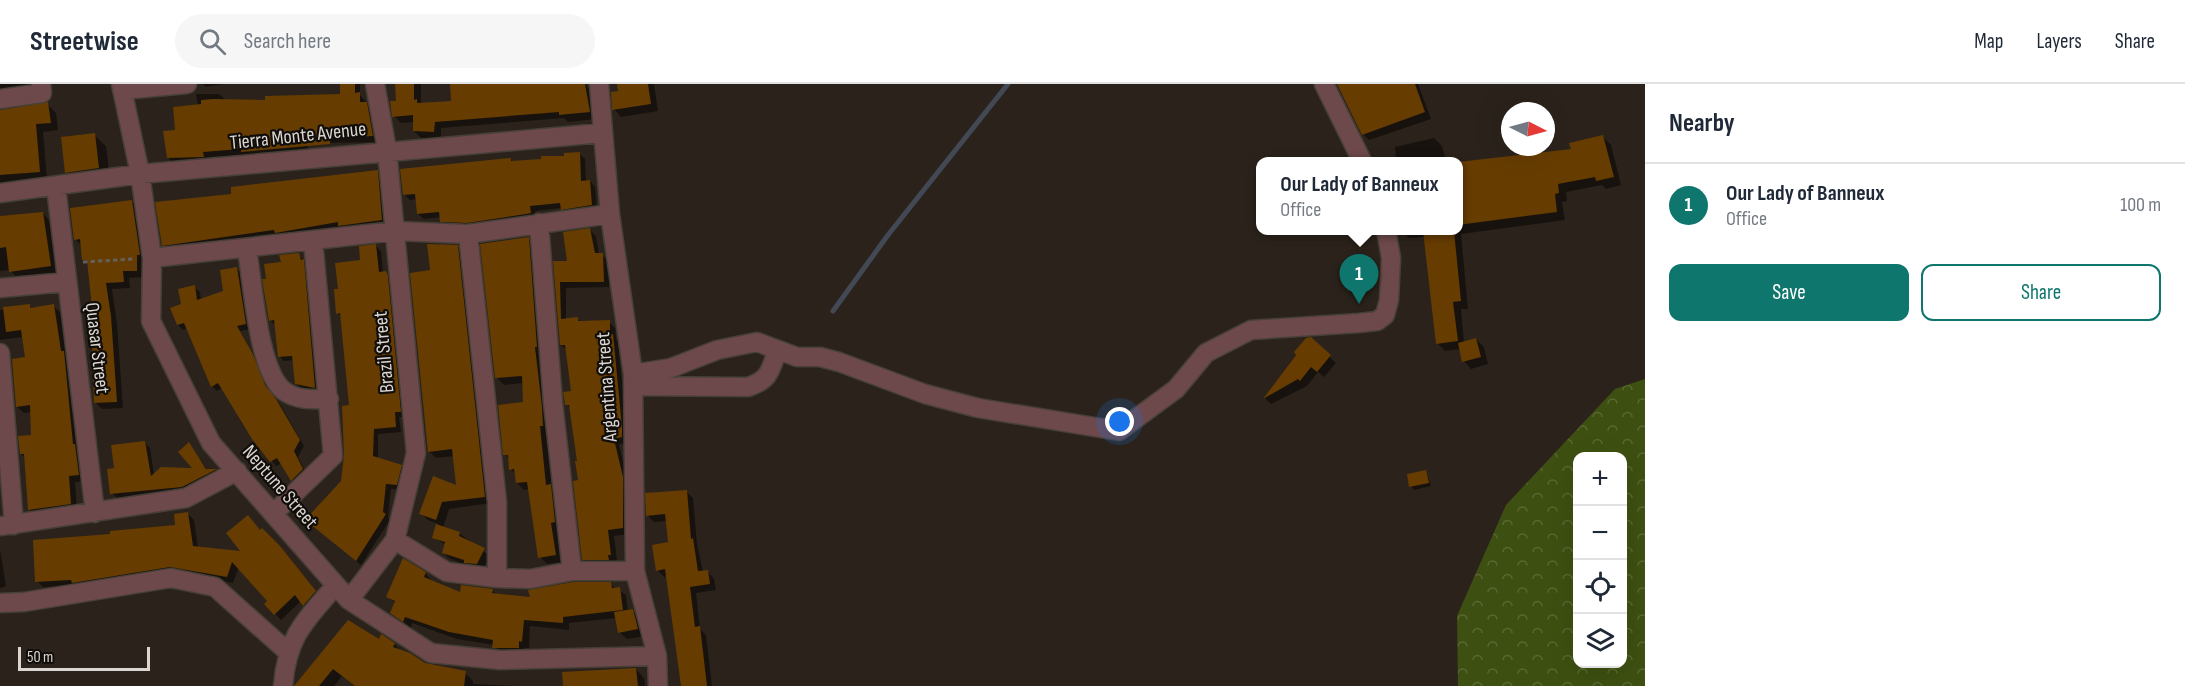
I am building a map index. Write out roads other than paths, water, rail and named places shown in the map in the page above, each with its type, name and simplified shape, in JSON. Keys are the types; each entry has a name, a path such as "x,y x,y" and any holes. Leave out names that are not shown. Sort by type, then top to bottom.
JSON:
{"street":[{"path":"0,99 42,93 41,84"},
{"path":"121,87 188,84"},
{"name":"Brazil Street","path":"349,600 395,540 416,453 387,150 375,84"},
{"name":"Argentina Street","path":"599,84 610,214 633,380 635,571 657,656 658,686"},
{"path":"1324,84 1360,157"},
{"name":"Neptune Street","path":"121,87 140,174 152,258 151,321 211,443 349,600 431,653 500,660 657,656"},
{"name":"Tierra Monte Avenue","path":"0,193 140,174 387,150 602,133"},
{"name":"Quasar Street","path":"56,187 95,513"},
{"path":"152,258 247,250 395,231 468,234 610,214"},
{"path":"539,223 553,403 572,571"},
{"path":"468,234 497,502 498,578"},
{"path":"633,380 717,350 757,342 777,351 839,362 925,394 978,408 1119,431 1176,389 1206,353 1251,330 1377,321 1385,315 1389,300 1391,258 1387,235"},
{"path":"274,513 333,456 312,240"},
{"path":"247,250 265,362 284,391 304,400 329,399"},
{"path":"0,288 66,282"},
{"path":"633,380 748,387 762,382 777,351"},
{"path":"0,353 7,526 186,498 237,471"},
{"path":"395,540 447,572 530,579 572,571 635,571"},
{"path":"0,603 24,602 171,578 215,587 289,653"},
{"path":"283,686 289,653 297,630 336,585"}],"waterway":[{"path":"833,311 888,235 1008,84"}],"place":[{"name":"Our Lady of Banneux","path":"1359,304"}]}
